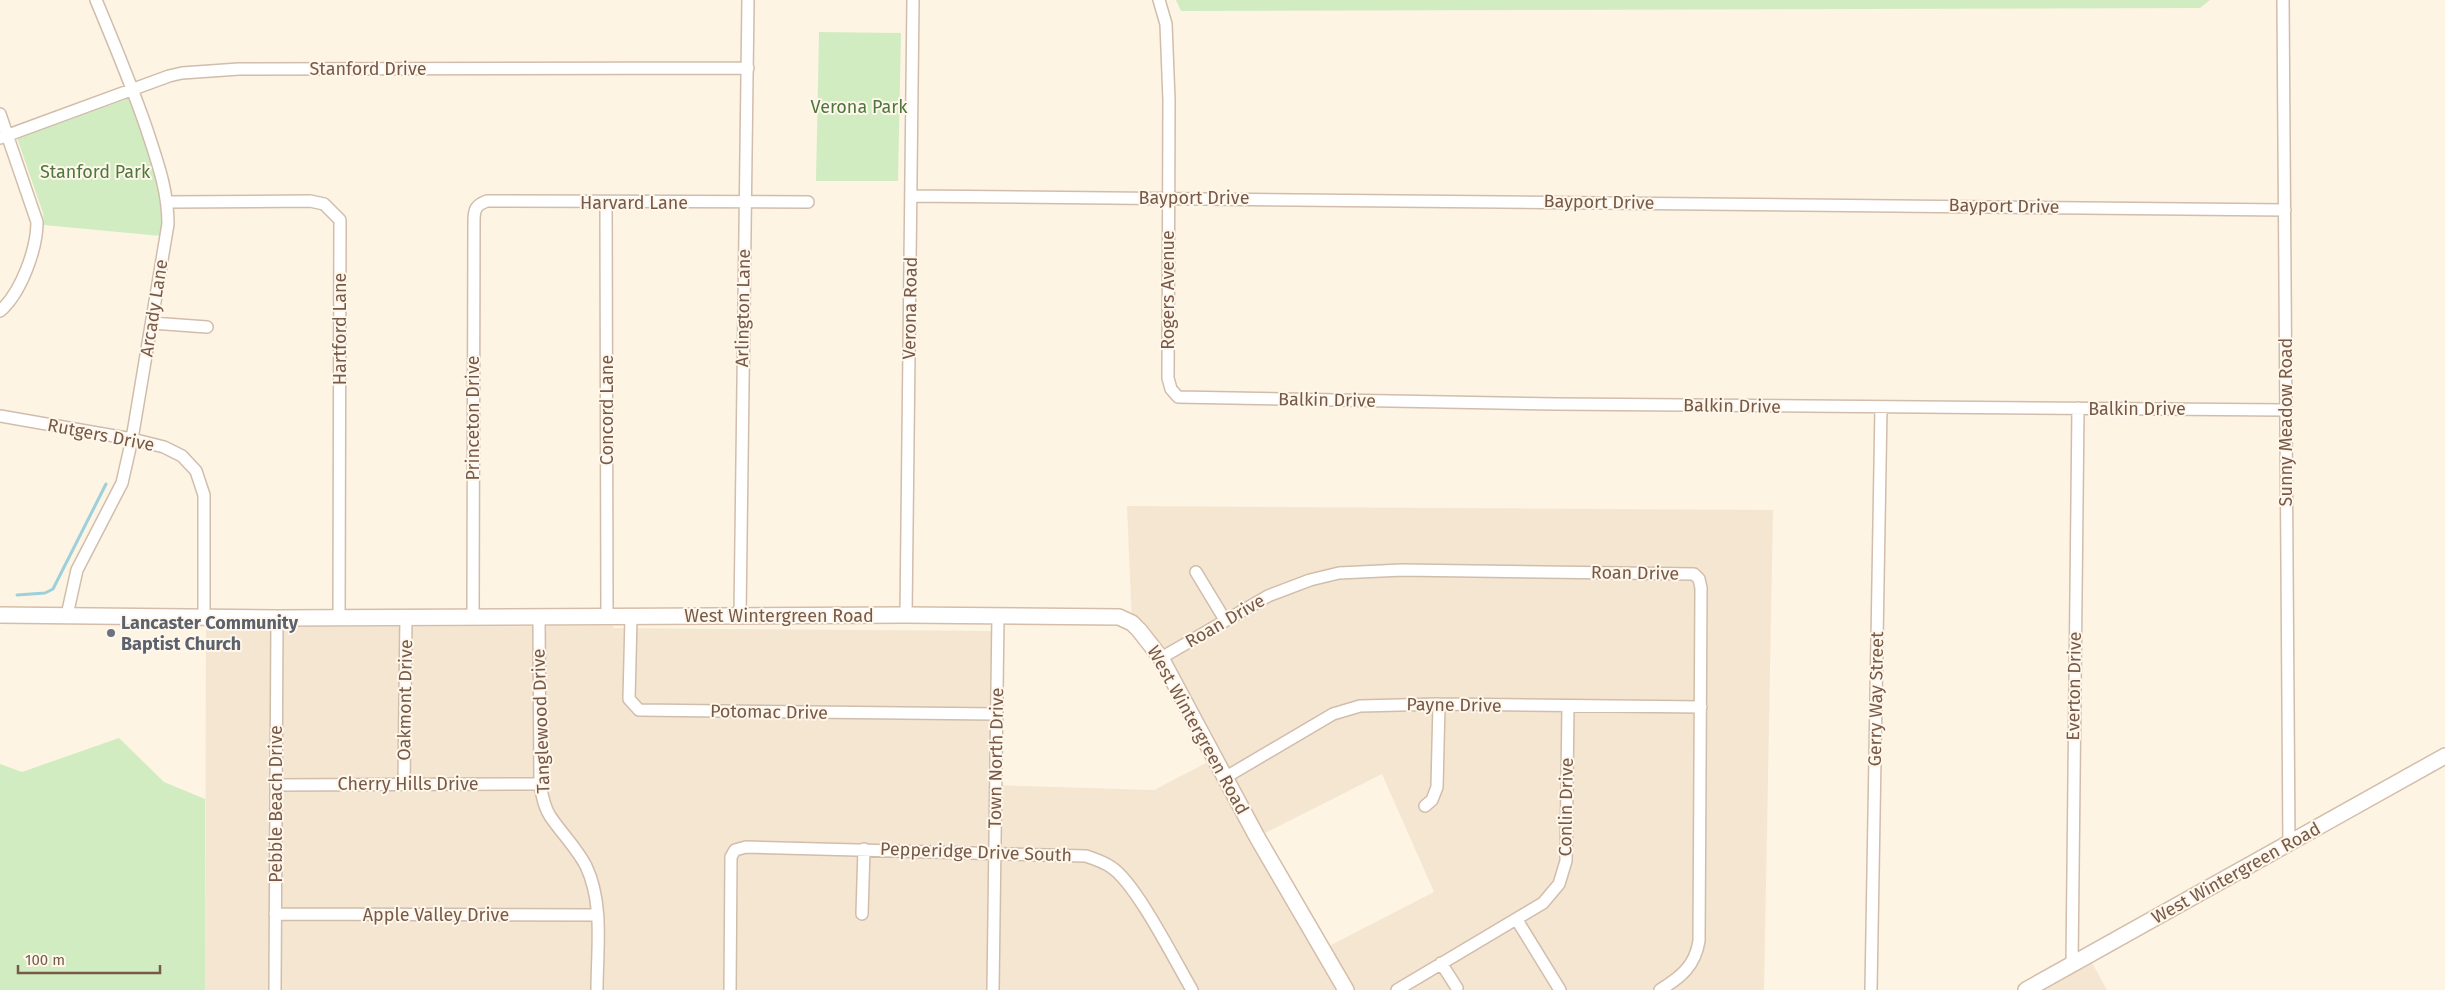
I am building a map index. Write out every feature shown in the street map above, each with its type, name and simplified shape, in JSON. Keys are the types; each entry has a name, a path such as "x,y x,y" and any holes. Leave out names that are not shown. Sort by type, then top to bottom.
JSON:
{"street":[{"name":"Arcady Lane","path":"68,614 77,570 122,483 132,439 168,224 168,202 160,169 133,89 96,0"},
{"name":"Arlington Lane","path":"740,616 748,0"},
{"name":"Verona Road","path":"906,615 913,0"},
{"name":"Rogers Avenue","path":"1159,0 1166,24 1170,100 1168,378 1170,389 1178,397"},
{"name":"Sunny Meadow Road","path":"2283,0 2289,845"},
{"name":"Stanford Drive","path":"4,137 133,89 182,73 239,69 748,68"},
{"path":"0,114 4,137 34,208 37,235 30,260 18,285 8,304 0,311"},
{"name":"Bayport Drive","path":"912,196 1168,197 2285,210"},
{"name":"Harvard Lane","path":"474,220 474,210 478,204 487,201 606,203 808,202"},
{"name":"Hartford Lane","path":"168,202 310,202 324,204 340,220 339,618"},
{"name":"Concord Lane","path":"606,203 607,618"},
{"name":"Princeton Drive","path":"473,616 474,220"},
{"path":"152,323 207,328"},
{"name":"Balkin Drive","path":"1178,397 1881,407 2285,410"},
{"name":"Gerry Way Street","path":"1871,990 1881,407"},
{"name":"Everton Drive","path":"2072,964 2078,408"},
{"name":"Rutgers Drive","path":"0,416 132,439 164,447 187,461 199,477 204,496 204,618"},
{"name":"Roan Drive","path":"1161,658 1268,596 1310,580 1339,573 1402,570 1694,574 1699,579 1701,588 1699,941 1693,963 1685,973 1660,990"},
{"path":"1196,572 1225,620"},
{"name":"West Wintergreen Road","path":"0,615 68,614 204,618 406,616 631,618 906,615 1118,617 1132,623 1161,658 1346,990"},
{"name":"Town North Drive","path":"993,990 998,615"},
{"name":"Oakmont Drive","path":"404,784 406,616"},
{"name":"Tanglewood Drive","path":"539,617 540,784 544,803 551,817 577,849 586,868 596,898 597,990"},
{"name":"Pebble Beach Drive","path":"275,990 277,618"},
{"name":"Potomac Drive","path":"631,618 629,699 639,710 996,714"},
{"name":"Payne Drive","path":"1226,777 1333,714 1370,704 1701,707"},
{"path":"1425,806 1432,800 1437,786 1439,704"},
{"name":"Conlin Drive","path":"1397,990 1517,920 1552,894 1564,874 1566,860 1568,706"},
{"name":"West Wintergreen Road","path":"2026,990 2289,845 2445,756"},
{"name":"Cherry Hills Drive","path":"276,785 540,784"},
{"name":"Pepperidge Drive South","path":"730,990 731,862 732,853 739,848 1077,854 1095,859 1111,867 1123,877 1148,914 1192,990"},
{"path":"862,914 864,849"},
{"name":"Apple Valley Drive","path":"275,914 597,915"},
{"path":"1517,920 1560,990"},
{"path":"1441,963 1457,988"}],"shaded area":[{"path":"1127,506 1773,510 1764,990 1351,990 1327,947 1434,892 1382,774 1257,837 1132,623"},
{"path":"613,626 614,628 994,631 994,785 1154,790 1208,762 1339,990 205,990 206,627"},
{"path":"2090,959 2107,990 2035,990"}],"green space":[{"path":"1176,0 2210,0 2200,8 1181,11"},
{"name":"Verona Park","path":"819,32 901,33 898,181 816,181"},
{"name":"Stanford Park","path":"129,98 158,182 162,218 161,236 44,225 43,213 17,138"},
{"path":"119,738 164,782 205,799 205,990 0,990 0,764 22,772"}],"waterway":[{"path":"17,595 45,593 53,589 106,484"}],"place":[{"name":"Lancaster Community Baptist Church","path":"111,633"}]}
